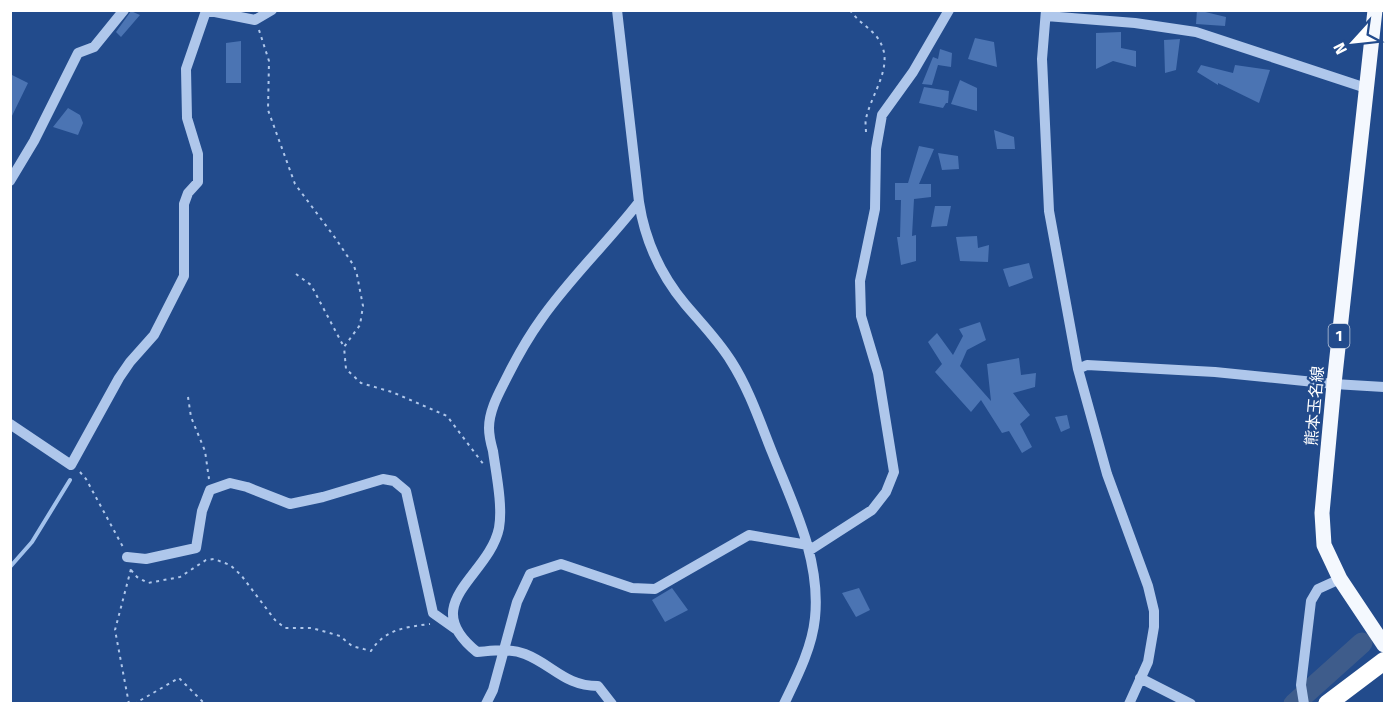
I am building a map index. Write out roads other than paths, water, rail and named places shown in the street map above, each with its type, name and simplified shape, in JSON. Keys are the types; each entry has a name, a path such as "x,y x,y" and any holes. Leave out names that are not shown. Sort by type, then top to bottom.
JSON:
{"highway":[{"path":"1327,704 1384,661"}],"main road":[{"name":"熊本玉名線","path":"1375,10 1334,384 1323,513 1324,545 1340,579 1384,645"}],"street":[{"path":"114,23 117,10"},
{"path":"10,181 34,141 78,53 94,47 124,10"},
{"path":"10,424 71,465 119,378 154,335 184,276 183,204 188,193 198,182 198,154 187,118 186,69 206,11 255,20 272,10"},
{"path":"617,10 642,224 650,249 684,302 714,336 732,362 754,408 809,547 816,590 815,619 803,664 784,704"},
{"path":"486,704 493,690 517,602 530,574 561,564 632,588 655,589 749,535 809,547 872,510 886,492 894,472 878,373 861,316 860,281 875,208 876,149 882,115 913,72 949,10"},
{"path":"1129,704 1148,662 1154,627 1154,611 1148,586 1107,474 1078,369 1049,211 1042,59 1046,13 1196,32 1366,88"},
{"path":"612,704 598,686 584,686 524,654 504,651 477,652 465,642 452,616 455,601 490,551 499,528 499,491 489,428 495,400 537,325 639,202"},
{"path":"1078,369 1087,365 1384,387"},
{"path":"127,557 146,559 196,548 202,511 210,490 230,483 247,487 290,504 323,497 383,479 394,482 406,491 433,613 456,626"},
{"path":"1304,704 1301,685 1311,601 1318,589 1340,579"},
{"path":"1140,678 1191,704"}],"waterway":[{"path":"10,567 32,542 70,480"},
{"path":"1294,704 1362,643"}]}
